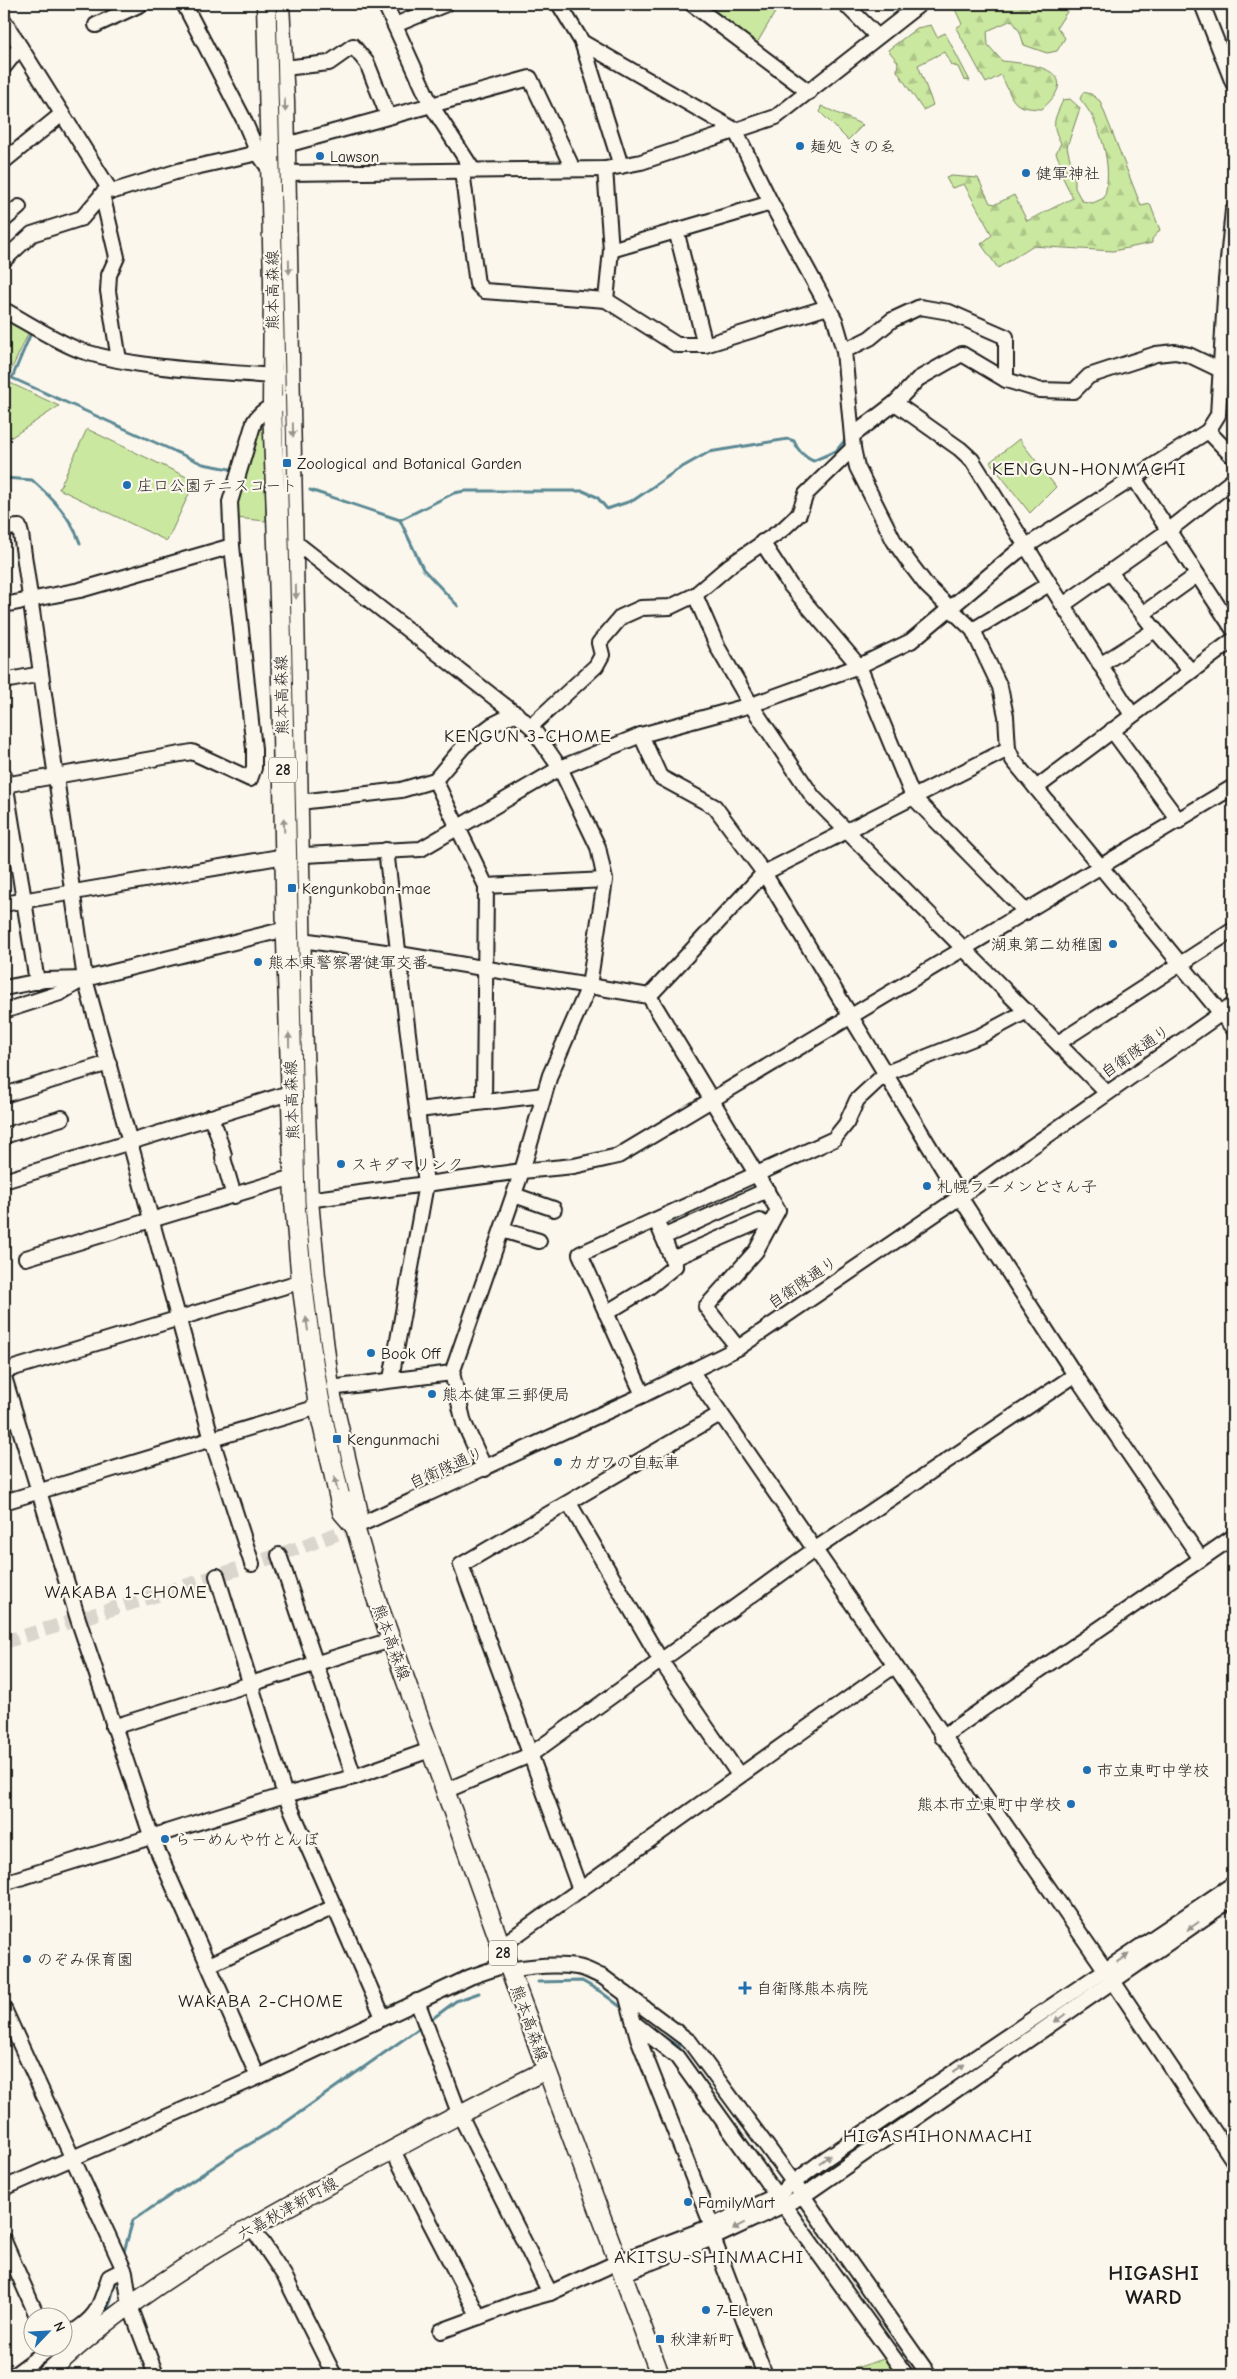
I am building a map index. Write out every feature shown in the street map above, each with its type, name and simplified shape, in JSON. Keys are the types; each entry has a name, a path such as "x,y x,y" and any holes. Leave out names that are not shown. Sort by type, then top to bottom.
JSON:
{"main road":[{"name":"熊本高森線","path":"266,4 292,402 300,802 293,856"},
{"name":"熊本高森線","path":"280,4 286,145 278,172 272,405 293,856 294,934 290,1093 293,1177 302,1201"},
{"name":"熊本高森線","path":"294,934 306,1087 302,1201 318,1407 342,1512 355,1527 375,1595 500,1946 660,2375"},
{"name":"熊本高森線","path":"308,1279 330,1388 358,1509 355,1527"},
{"name":"六嘉秋津新町線","path":"46,2375 130,2306 251,2226 458,2113 546,2070"}],"street":[{"path":"96,25 141,4"},
{"path":"184,4 243,118 258,154 278,172 605,169 641,162 776,116 918,5"},
{"path":"385,4 431,105 468,171 477,284 484,291 606,300 677,345 705,345 828,307"},
{"path":"395,25 446,4"},
{"path":"559,4 582,42 621,166"},
{"path":"692,4 809,92"},
{"path":"845,4 877,36"},
{"path":"1203,4 1230,68 1233,83"},
{"path":"4,21 62,114 105,191 117,257 109,274 108,291 119,360"},
{"path":"582,42 735,130 771,203 828,307 840,334 844,351 857,467 894,541 927,586 973,630 1000,686 1006,716 1008,748 1013,760 1182,964 1228,1009 1233,1028"},
{"path":"284,68 330,63 352,46 366,63 388,116"},
{"path":"4,67 20,47"},
{"path":"286,145 530,78 573,169"},
{"path":"4,161 62,114"},
{"path":"4,260 32,234 82,218 105,191 114,191 182,170 258,154"},
{"path":"605,169 611,250 606,300"},
{"path":"611,250 771,203"},
{"path":"4,220 19,207"},
{"path":"4,904 293,856 421,849 560,768 641,735 751,706 859,666 911,641 1025,547 1208,431 1218,415 1228,373 1226,280 1233,210"},
{"path":"676,230 705,345"},
{"path":"844,351 870,338 892,320 920,307 929,307 966,319 1006,337 1006,380"},
{"path":"4,310 80,351 160,368 291,378"},
{"path":"531,726 596,666 602,655 599,643 621,617 641,608 670,606 694,595 762,542 783,529 799,514 806,494 853,442 918,379 962,354 1006,380 1039,390 1074,391 1089,376 1156,354 1175,352 1189,355 1228,373"},
{"path":"37,982 4,782 55,776 192,752 250,779 254,768 254,749 232,546 230,502 254,422 259,414 272,405 292,402"},
{"path":"894,403 960,449 972,460 1132,715"},
{"path":"1208,431 1233,457"},
{"path":"1134,478 1233,629"},
{"path":"1063,605 1168,531 1233,480"},
{"path":"4,528 19,527 74,893 85,979 212,1440 252,1564"},
{"path":"295,542 531,726 560,768 598,847 605,880 589,986 550,1075 522,1171 452,1373 464,1423 485,1469"},
{"path":"762,542 790,585 859,666 913,797 1026,912"},
{"path":"4,606 148,572 232,546"},
{"path":"1110,572 1144,613 1155,630 1191,672"},
{"path":"1144,613 1197,575"},
{"path":"973,630 1050,584"},
{"path":"694,595 718,648 751,706 813,797 1106,1092"},
{"path":"1100,665 1155,630"},
{"path":"1036,788 1233,640"},
{"path":"4,681 42,674"},
{"path":"300,802 401,790 435,780 464,746 492,725 516,714"},
{"path":"1112,730 1179,821"},
{"path":"641,735 660,777 715,807 764,873 960,1197 1075,1376 1201,1559"},
{"path":"649,996 764,873 1008,748"},
{"path":"435,780 486,886 484,1100"},
{"path":"302,1201 522,1171 574,1166 618,1156 851,1018 1233,787"},
{"path":"386,850 426,1184 391,1380"},
{"path":"486,886 605,880"},
{"path":"1058,1043 1233,930"},
{"path":"4,988 37,982 85,979 294,934 399,954 649,996 778,1210 756,1251 706,1307 738,1348"},
{"path":"4,1011 60,993 85,979"},
{"name":"自衛隊通り","path":"355,1527 485,1469 692,1372 738,1348 960,1197 1106,1092 1228,1009"},
{"path":"643,1395 580,1254 834,1140 846,1124 857,1100 886,1074 982,1035 1027,1012"},
{"path":"4,1095 109,1063"},
{"path":"4,1180 306,1087"},
{"path":"418,1110 484,1100 544,1095"},
{"path":"209,1117 216,1129 234,1196"},
{"path":"4,1136 62,1118"},
{"path":"26,1258 151,1222 293,1177"},
{"path":"663,1237 767,1190"},
{"path":"514,1195 554,1209"},
{"path":"606,1313 649,1287 675,1266 656,1220"},
{"path":"672,1259 760,1221 769,1227"},
{"path":"502,1230 539,1241"},
{"path":"4,1371 308,1279"},
{"path":"692,1372 942,1737 1109,1976 1233,2160"},
{"path":"4,1502 318,1407 330,1388 452,1373"},
{"path":"445,1791 530,1755 814,1550 1075,1376"},
{"path":"4,1377 78,1619 152,1838 258,2077"},
{"path":"580,1890 460,1565 720,1414"},
{"path":"569,1503 661,1661 739,1776"},
{"path":"942,1737 1233,1537"},
{"path":"279,1555 314,1664 354,1776"},
{"path":"217,1576 285,1795 383,2017"},
{"path":"113,1727 392,1640"},
{"path":"500,1946 894,1666"},
{"path":"4,1882 152,1838 285,1795 354,1776 430,1750"},
{"path":"1109,1976 1233,1884"},
{"path":"441,2331 521,2301 550,2293 620,2268 712,2232 789,2195 825,2159 1233,1898"},
{"path":"208,1965 334,1907"},
{"path":"4,2188 258,2077 470,1977 509,1967 579,1967 603,1977 627,1999 690,2042 906,2375"},
{"path":"627,1999 634,2023 765,2375"},
{"path":"417,2001 458,2113 550,2293"},
{"path":"4,2009 123,2270 130,2306 156,2375"},
{"path":"634,2023 676,2057 789,2195 929,2375"},
{"path":"392,2149 479,2316"},
{"path":"251,2226 284,2275 331,2374"},
{"path":"4,2242 33,2306"},
{"path":"72,2333 92,2319 100,2308 109,2276 123,2270"},
{"path":"14,2375 39,2356"}],"green space":[{"path":"706,4 780,4 757,43"},
{"path":"963,4 1072,4 1057,27 1065,38 1057,51 1047,53 1024,45 1020,32 1012,20 987,31 988,45 1002,61 1039,67 1057,77 1059,85 1054,96 1042,109 1018,105 1011,97 1001,75 986,83 956,28 962,24 955,9"},
{"path":"931,25 937,37 945,33 970,81 964,80 958,67 951,65 944,52 918,65 933,105 923,110 897,71 898,62 888,50 917,28"},
{"path":"1083,92 1091,94 1100,101 1141,206 1150,204 1160,230 1152,239 1152,243 1113,251 1032,246 998,268 981,244 992,235 964,184 952,188 946,178 951,176 978,178 990,203 996,204 1014,195 1027,221 1073,198 1059,170 1062,167 1056,153 1061,143 1055,126 1056,117 1063,100 1070,99 1080,108 1067,147 1075,180 1075,188 1082,201 1093,203 1104,198 1107,186 1107,173 1104,146 1094,120 1080,99"},
{"path":"821,106 863,125 848,140 820,112"},
{"path":"4,318 29,332 6,381 59,406 4,442"},
{"path":"259,428 264,429 266,521 236,518 241,480"},
{"name":"庄口公園テニスコート","path":"87,429 195,481 167,541 59,489"},
{"path":"1019,439 1056,487 1030,513 990,462"},
{"path":"887,2358 899,2375 834,2375"}],"waterway":[{"path":"29,332 31,333 12,378 203,464 230,469"},
{"path":"310,490 400,520 454,493 465,491 583,491 597,497 607,509 634,500 677,470 709,452 788,439 794,441 801,453 813,461 836,451 846,439"},
{"path":"4,478 32,480 60,508 72,525 80,543"},
{"path":"400,520 423,569 458,606"},
{"path":"538,1982 582,1981 601,1992 626,2011"},
{"path":"428,2022 456,2001 479,1993"},
{"path":"123,2255 133,2220 236,2152 279,2127 421,2027"},
{"path":"654,2030 679,2047 780,2188"},
{"path":"792,2205 841,2273"},
{"path":"102,2316 108,2309 117,2278"},
{"path":"26,2375 50,2357"}],"tunnel":[{"path":"4,1642 225,1573 355,1527"}],"tram line":[{"path":"276,4 305,1201 321,1347 333,1420 349,1492"}],"place":[{"name":"麺処 きのゑ","path":"800,146"},
{"name":"Lawson","path":"320,156"},
{"name":"健軍神社","path":"1026,173"},
{"name":"Zoological and Botanical Garden","path":"287,463"},
{"name":"庄口公園テニスコート","path":"127,485"},
{"name":"Kengunkoban-mae","path":"292,888"},
{"name":"湖東第二幼稚園","path":"1113,944"},
{"name":"熊本東警察署健軍交番","path":"258,962"},
{"name":"スキダマリンク","path":"341,1164"},
{"name":"札幌ラーメンどさん子","path":"927,1186"},
{"name":"Book Off","path":"371,1353"},
{"name":"熊本健軍三郵便局","path":"432,1394"},
{"name":"Kengunmachi","path":"337,1439"},
{"name":"カガワの自転車","path":"558,1462"},
{"name":"市立東町中学校","path":"1087,1770"},
{"name":"熊本市立東町中学校","path":"1071,1804"},
{"name":"らーめんや竹とんぼ","path":"165,1839"},
{"name":"のぞみ保育園","path":"27,1959"},
{"name":"自衛隊熊本病院","path":"745,1988"},
{"name":"FamilyMart","path":"688,2202"},
{"name":"7-Eleven","path":"706,2310"},
{"name":"秋津新町","path":"660,2339"}],"district":[{"name":"KENGUN-HONMACHI","path":"1089,468"},
{"name":"KENGUN 3-CHOME","path":"528,736"},
{"name":"WAKABA 1-CHOME","path":"126,1592"},
{"name":"WAKABA 2-CHOME","path":"261,2001"},
{"name":"HIGASHIHONMACHI","path":"938,2135"},
{"name":"AKITSU-SHINMACHI","path":"709,2256"},
{"name":"HIGASHI WARD","path":"1154,2285"}]}
